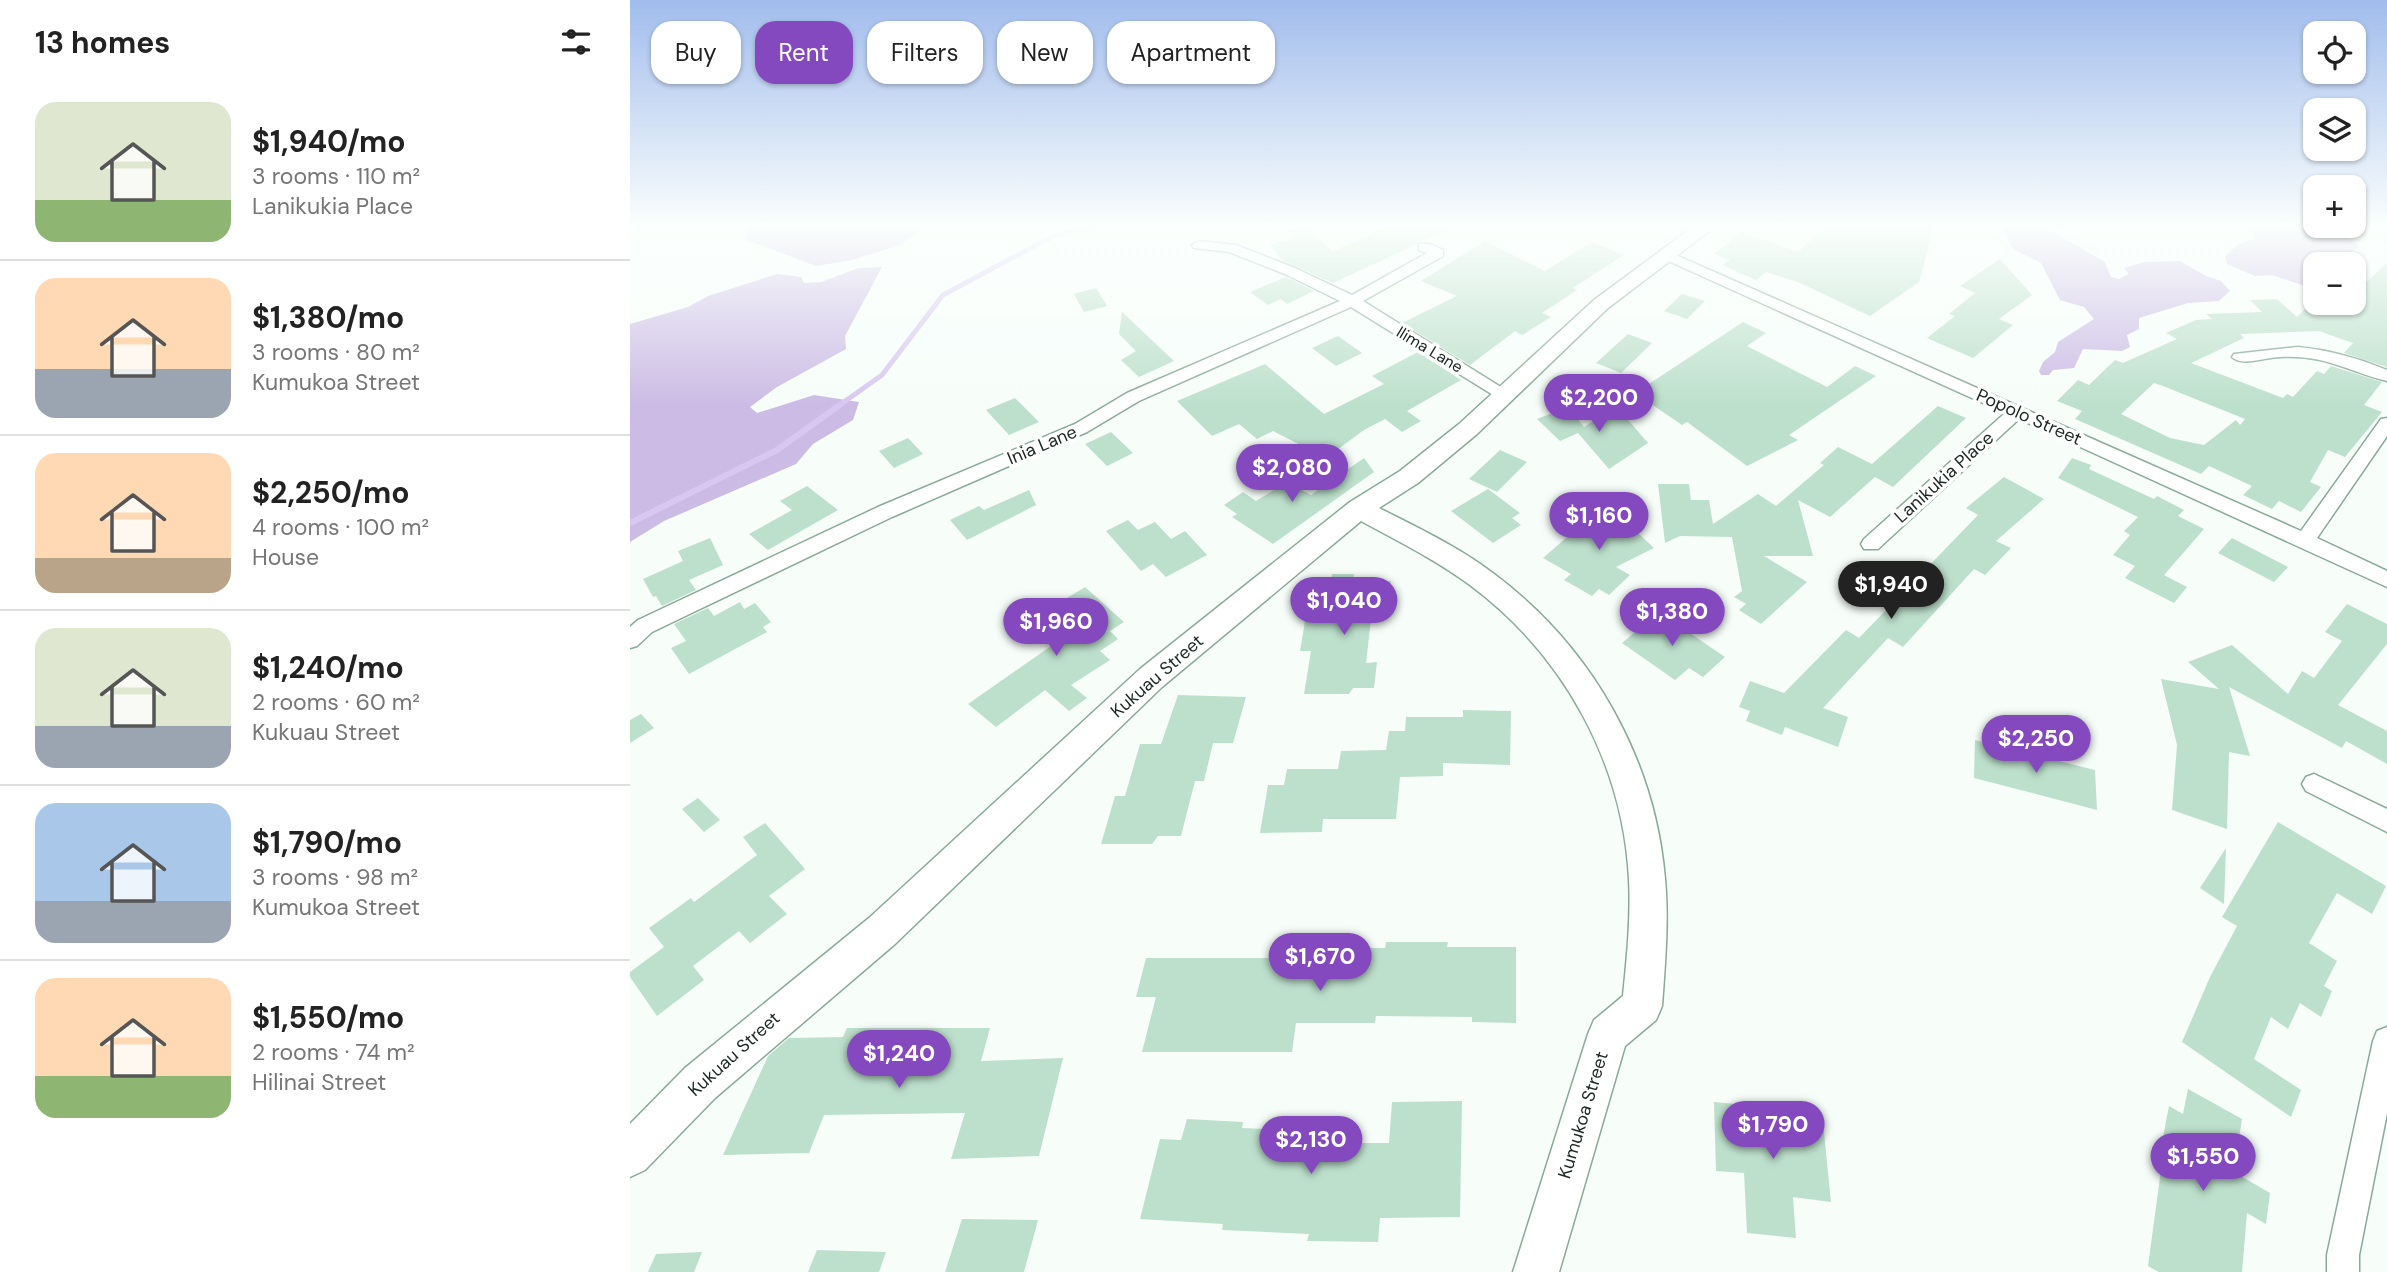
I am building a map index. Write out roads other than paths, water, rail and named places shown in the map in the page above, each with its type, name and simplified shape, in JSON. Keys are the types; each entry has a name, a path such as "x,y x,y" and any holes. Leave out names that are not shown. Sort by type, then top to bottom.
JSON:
{"street":[{"name":"Ilima Lane","path":"1320,285 1352,301 1504,394"},
{"name":"Inia Lane","path":"630,640 645,626 886,512 1081,428 1133,397 1352,301 1380,285"},
{"name":"Kukuau Street","path":"630,1155 700,1083 882,931 1151,678 1359,509 1409,477 1504,394 1552,346 1627,285"},
{"name":"Popolo Street","path":"1735,285 2305,540 2387,580"},
{"path":"2240,357 2291,349 2319,353 2387,376"},
{"name":"Lanikukia Place","path":"1871,544 2017,411"},
{"path":"2305,540 2387,423"},
{"name":"Kumukoa Street","path":"1359,509 1446,556 1483,580 1518,608 1550,640 1573,668 1603,719 1623,766 1638,819 1647,876 1648,938 1642,1006 1608,1034 1536,1272"},
{"path":"2314,784 2387,821"},
{"path":"2343,1272 2343,1255 2387,1041"}],"waterway":[{"path":"834,409 882,375 943,295 961,285"},
{"path":"630,523 777,450 837,407"}]}
